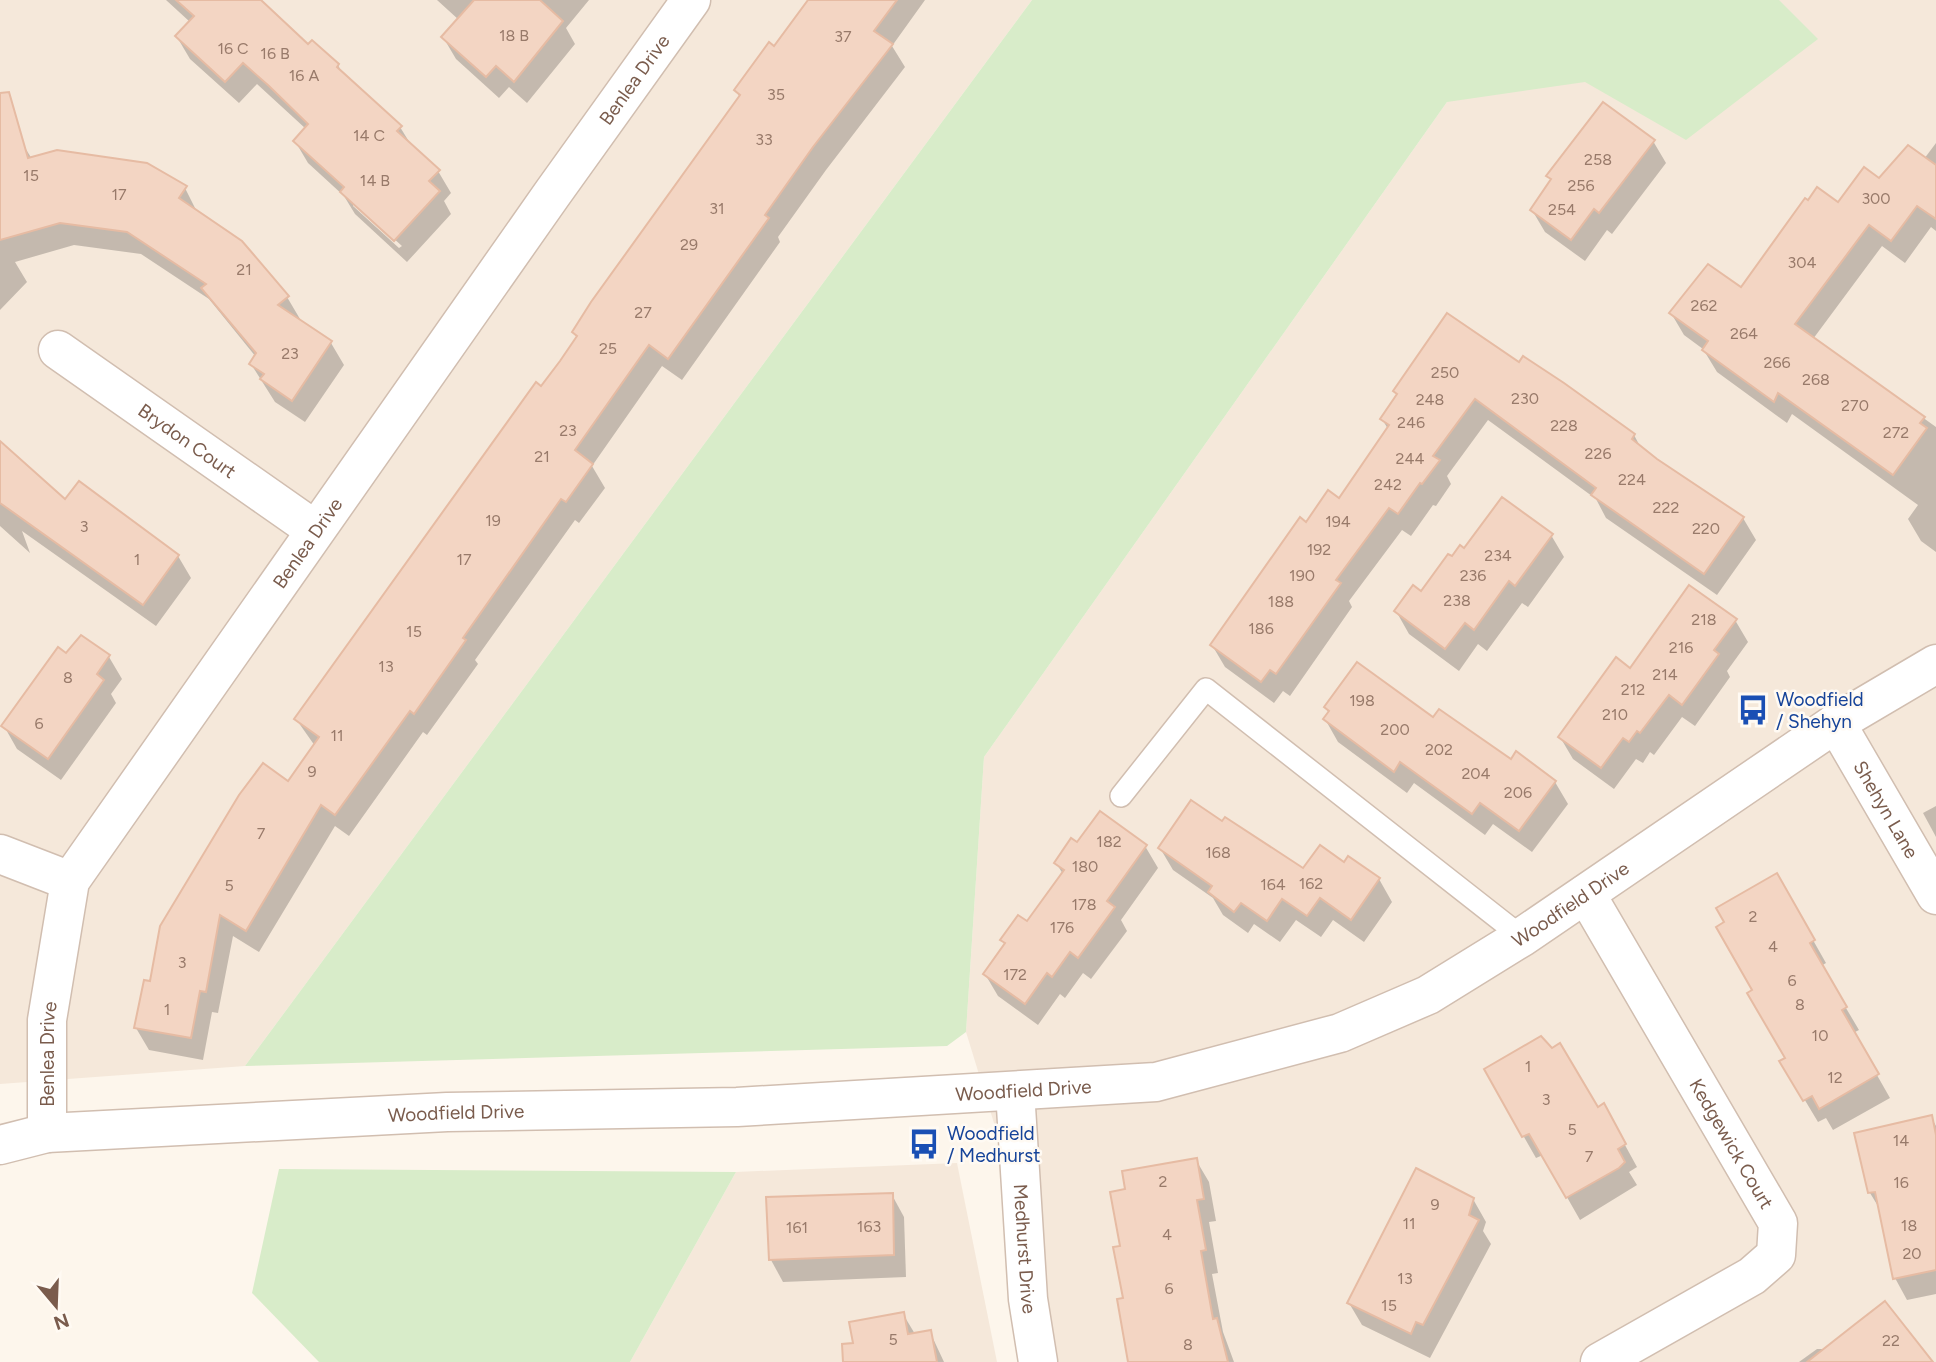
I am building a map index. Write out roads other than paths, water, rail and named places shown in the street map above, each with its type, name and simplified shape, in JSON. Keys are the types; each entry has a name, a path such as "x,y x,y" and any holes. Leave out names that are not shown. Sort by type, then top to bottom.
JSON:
{"street":[{"name":"Benlea Drive","path":"47,1133 47,1020 71,881 315,530 691,0"},
{"name":"Brydon Court","path":"58,350 315,530"},
{"name":"Woodfield Drive","path":"0,1145 47,1133 447,1112 737,1107 1156,1082 1339,1033 1428,995 1522,937 1836,723 1936,664"},
{"name":"Shehyn Lane","path":"1836,723 1936,895"},
{"path":"0,854 71,881"},
{"name":"Kedgewick Court","path":"1586,894 1778,1223 1776,1255 1752,1276 1600,1362"},
{"name":"Medhurst Drive","path":"1015,1091 1028,1299 1038,1362"}],"lane":[{"path":"1121,796 1206,690 1522,937"}],"place":[{"name":"Woodfield / Shehyn","path":"1753,710"},
{"name":"Woodfield / Medhurst","path":"924,1144"}]}
